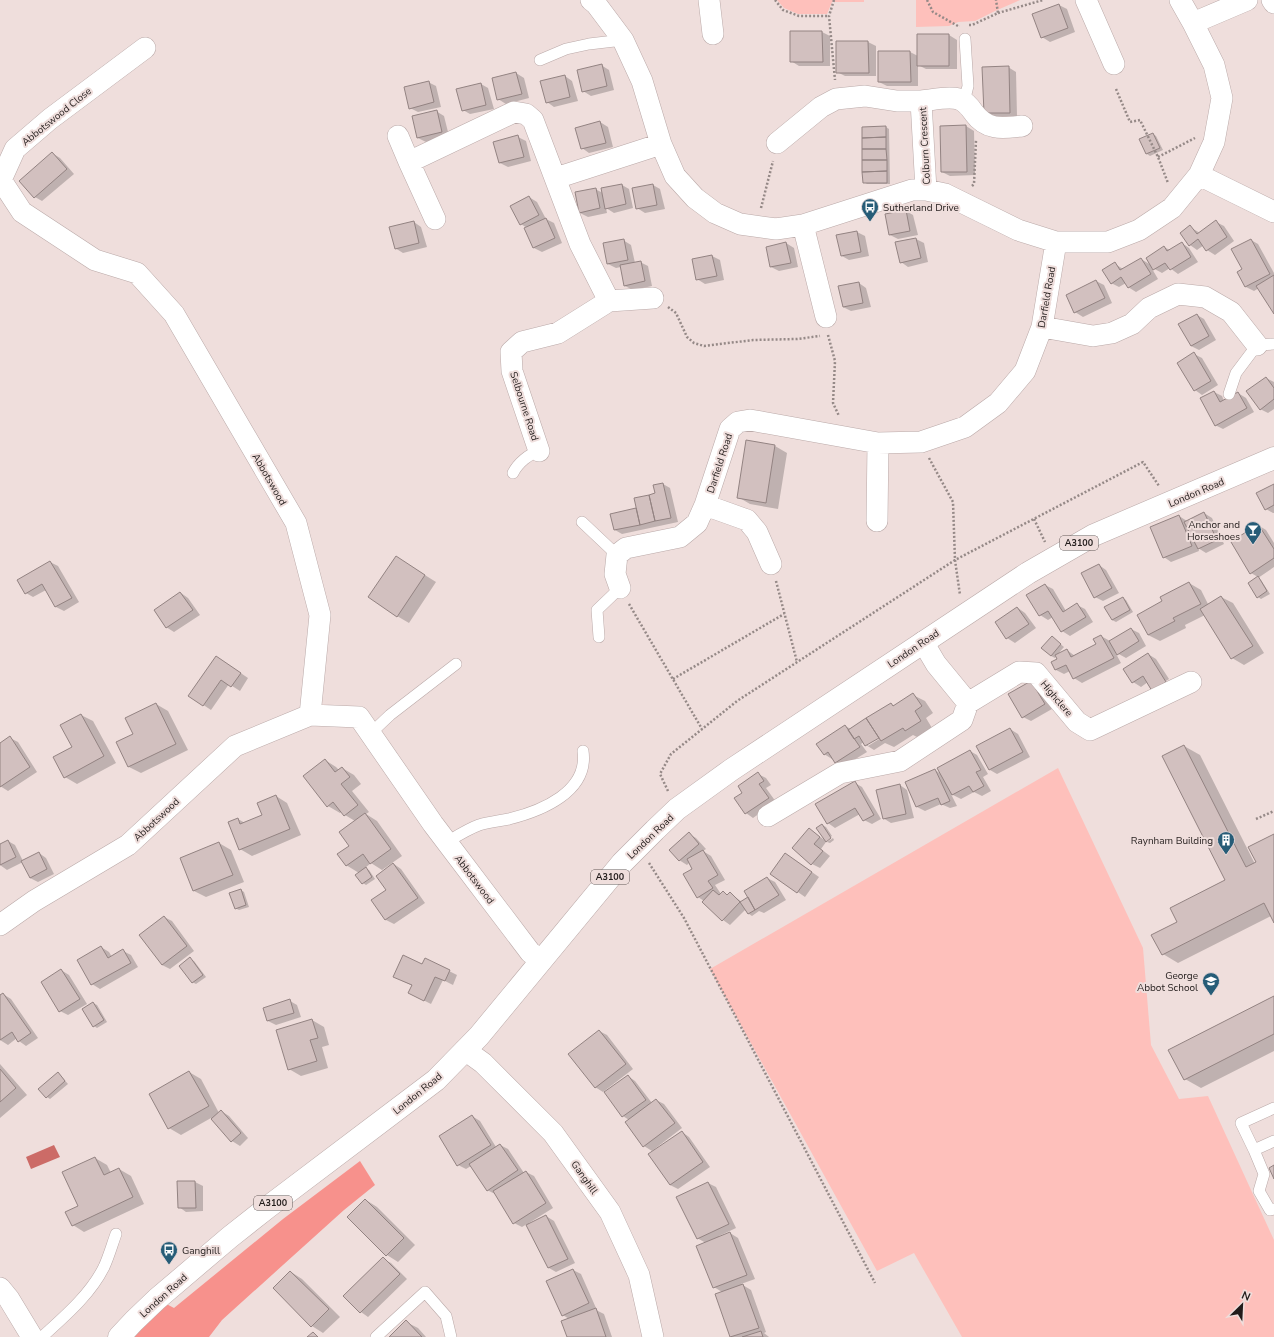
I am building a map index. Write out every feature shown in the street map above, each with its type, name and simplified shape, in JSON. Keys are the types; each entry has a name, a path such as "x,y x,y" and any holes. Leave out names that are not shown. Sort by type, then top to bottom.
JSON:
{"main road":[{"name":"London Road","path":"119,1337 156,1300 230,1237 436,1080 479,1036 597,892 639,845 677,810 731,770 1028,573 1094,535 1274,458"}],"street":[{"path":"709,0 713,34"},
{"path":"1086,0 1114,64"},
{"path":"596,1 623,40 642,81 661,144 675,176 695,198 716,213 740,224 776,229 803,225 912,190 926,190 945,194 1018,230 1056,242 1108,242 1140,230 1172,208 1199,175 1214,142 1222,98 1214,65 1180,0"},
{"path":"1193,23 1247,0"},
{"name":"Abbotswood Close","path":"137,273 95,260 22,212 1,180 15,150 50,119 145,48"},
{"name":"Colburn Crescent","path":"777,143 822,107 836,99 865,96 897,101 921,102 953,98 964,102"},
{"name":"Colburn Crescent","path":"921,102 926,190"},
{"path":"964,102 968,104 984,123 995,128 1002,129 1022,126"},
{"path":"409,162 514,112 526,114 533,120 580,244 609,301"},
{"path":"398,136 435,219"},
{"path":"556,178 661,144"},
{"path":"1199,175 1274,212"},
{"path":"803,225 825,329"},
{"name":"Darfield Road","path":"617,555 626,548 680,537 697,523 705,505 730,429 738,422 750,420 878,443 921,442 965,426 998,403 1025,371 1042,327 1056,242"},
{"name":"Abbotswood","path":"137,273 174,314 296,523 320,615 310,715"},
{"path":"1042,327 1093,336 1112,334 1132,324 1150,308 1178,294 1205,297 1231,312 1265,344"},
{"name":"Selbourne Road","path":"540,452 512,371 511,352 522,342 558,333 609,301 653,298"},
{"path":"877,521 878,443"},
{"name":"Darfield Road","path":"705,505 747,520 757,532 771,564"},
{"path":"617,555 615,574 620,588"},
{"path":"768,816 840,773 900,761 962,720 968,703 936,664 923,642"},
{"name":"Highclere","path":"968,703 1019,672 1036,673 1077,722 1090,730 1191,682"},
{"name":"Abbotswood","path":"0,925 34,901 128,845 235,746 310,715 360,717 433,824 530,952 541,961"},
{"name":"Ganghill","path":"466,1050 484,1063 553,1133 610,1212 639,1275 653,1337"},
{"path":"0,1288 9,1299 32,1337"}],"lane":[{"path":"964,102 968,86 965,39"},
{"path":"540,60 566,49 589,44 623,40"},
{"path":"1229,394 1236,373 1265,344"},
{"path":"513,473 517,466 533,453 540,452"},
{"path":"582,522 617,555"},
{"path":"599,637 597,610 620,588"},
{"path":"371,733 390,715 456,664"},
{"path":"447,842 474,827 523,815 561,798 577,780 582,771 584,758 583,751"},
{"path":"1274,1108 1241,1123 1264,1174 1259,1190 1270,1210 1274,1209"},
{"path":"1254,1150 1274,1140"},
{"path":"42,1337 68,1313 88,1291 104,1267 116,1234"},
{"path":"376,1337 425,1292 446,1316 451,1337"}],"path":[{"path":"775,0 783,10 799,16 829,16"},
{"path":"834,0 829,16 836,99"},
{"path":"927,0 933,12 958,26 972,25 998,14 1043,0"},
{"path":"996,0 998,14"},
{"path":"1116,89 1130,122 1140,120 1158,157 1168,185 1181,198"},
{"path":"964,203 974,184 975,142 984,123"},
{"path":"1158,157 1217,126"},
{"path":"756,226 777,143"},
{"path":"653,298 676,313 687,337 694,343 704,346 754,340 797,339 825,329 835,361 833,402 840,420 839,436"},
{"path":"921,442 952,502 955,560 961,617"},
{"path":"677,810 660,774 671,754 737,700 955,560 1143,462 1162,491 1168,504"},
{"path":"1034,519 1053,559"},
{"path":"771,564 797,662"},
{"path":"620,588 702,729"},
{"path":"673,679 784,614"},
{"path":"1256,819 1274,811"},
{"path":"639,845 644,857 684,918 875,1283"}],"shaded area":[{"path":"777,0 864,0 864,2 832,2 827,14 798,14 784,8"},
{"path":"916,0 1020,0 975,21 958,22 949,26 916,27"},
{"path":"1058,768 1143,948 1151,1045 1179,1099 1208,1096 1274,1240 1274,1337 962,1337 914,1253 877,1271 710,969"},
{"path":"54,1145 60,1157 31,1169 26,1157"},
{"path":"360,1161 375,1185 344,1210 222,1320 209,1337 130,1337 157,1299 174,1308 283,1219"}],"building":[{"path":"1059,4 1068,28 1041,38 1032,14"},
{"path":"790,31 822,31 823,62 790,62"},
{"path":"917,34 949,34 949,66 917,66"},
{"path":"836,41 868,41 869,73 836,73"},
{"path":"878,51 910,51 911,82 878,82"},
{"path":"602,64 607,86 582,92 577,70"},
{"path":"1009,66 1010,113 984,113 982,67"},
{"path":"516,72 522,94 497,100 492,78"},
{"path":"565,75 570,97 546,103 540,81"},
{"path":"429,81 434,102 409,109 404,87"},
{"path":"481,83 486,105 462,111 456,89"},
{"path":"437,110 442,132 417,138 412,116"},
{"path":"600,121 606,143 581,149 575,128"},
{"path":"966,125 967,172 941,172 940,126"},
{"path":"886,126 886,137 862,138 862,127"},
{"path":"1153,133 1160,148 1146,154 1139,139"},
{"path":"518,135 524,157 499,163 493,142"},
{"path":"886,137 886,149 862,149 862,138"},
{"path":"862,149 886,149 887,160 862,160"},
{"path":"52,152 67,169 34,198 19,181"},
{"path":"862,160 887,160 887,171 862,172"},
{"path":"887,171 887,183 863,183 862,172"},
{"path":"622,184 626,204 605,209 601,188"},
{"path":"653,184 657,205 636,209 632,188"},
{"path":"596,188 600,208 579,213 575,192"},
{"path":"529,196 539,215 520,225 510,206"},
{"path":"906,210 910,231 889,235 885,214"},
{"path":"546,218 555,238 533,248 524,228"},
{"path":"1216,220 1227,237 1206,251 1198,239 1189,246 1180,233 1190,225 1197,234"},
{"path":"414,221 419,243 395,249 389,227"},
{"path":"857,231 861,252 841,256 836,235"},
{"path":"916,238 921,258 900,263 895,242"},
{"path":"624,239 628,260 607,264 603,243"},
{"path":"1251,239 1270,274 1245,287 1237,272 1242,269 1231,249"},
{"path":"786,242 791,263 770,267 766,247"},
{"path":"1182,242 1191,257 1170,270 1165,263 1153,270 1146,258 1164,246 1167,251"},
{"path":"712,255 717,276 696,280 692,259"},
{"path":"1141,258 1151,274 1128,288 1121,277 1111,284 1102,270 1115,262 1120,270"},
{"path":"641,261 645,281 624,286 620,265"},
{"path":"1274,275 1274,314 1256,286"},
{"path":"1096,280 1105,298 1074,313 1066,295"},
{"path":"859,282 863,303 843,307 838,286"},
{"path":"1197,314 1209,336 1191,346 1178,324"},
{"path":"1194,352 1211,381 1194,391 1177,363"},
{"path":"1266,377 1274,388 1274,399 1260,410 1246,391"},
{"path":"1214,391 1220,402 1238,392 1247,408 1215,426 1200,398"},
{"path":"746,440 775,445 766,503 737,498"},
{"path":"663,483 671,518 655,521 649,495 655,493 653,485"},
{"path":"1274,484 1274,505 1265,510 1256,493"},
{"path":"649,495 655,521 640,525 634,498"},
{"path":"636,508 640,525 614,530 610,514"},
{"path":"1204,512 1217,540 1198,549 1184,522"},
{"path":"1179,515 1192,546 1163,558 1150,527"},
{"name":"Anchor and Horseshoes","path":"1258,524 1274,549 1274,558 1250,574 1231,542"},
{"path":"396,556 425,575 397,617 368,597"},
{"path":"50,561 72,598 55,607 42,584 25,594 17,580"},
{"path":"1099,564 1112,588 1094,598 1081,573"},
{"path":"1258,576 1267,591 1257,598 1248,583"},
{"path":"1189,582 1201,604 1173,618 1175,621 1148,635 1137,615 1162,601 1160,597"},
{"path":"1045,584 1063,612 1077,603 1086,617 1061,632 1048,611 1039,616 1026,595"},
{"path":"180,592 193,610 166,628 154,610"},
{"path":"1221,596 1253,646 1231,659 1200,609"},
{"path":"1123,597 1130,610 1112,620 1104,607"},
{"path":"1017,607 1029,624 1006,639 995,622"},
{"path":"1131,628 1139,641 1117,655 1109,641"},
{"path":"1101,635 1114,658 1073,679 1066,665 1055,670 1051,662 1057,659 1055,655 1067,649 1071,657 1096,644 1093,639"},
{"path":"1052,636 1061,644 1051,656 1041,648"},
{"path":"1148,653 1166,682 1152,691 1143,676 1132,683 1123,669"},
{"path":"216,656 241,673 231,687 221,680 203,706 188,696"},
{"path":"1031,681 1045,704 1022,718 1008,694"},
{"path":"913,693 922,706 915,711 921,721 905,731 903,728 881,741 866,718 891,703 893,706"},
{"path":"156,703 176,744 128,767 116,742 133,734 125,718"},
{"path":"81,714 104,756 64,778 53,757 72,747 60,725"},
{"path":"866,718 879,738 865,746 859,736 854,739 848,730"},
{"path":"845,725 860,747 835,763 828,752 824,755 816,744"},
{"path":"1010,728 1023,752 989,770 976,746"},
{"path":"10,736 30,767 0,787 0,743"},
{"name":"Raynham Building","path":"1184,745 1246,867 1256,862 1248,847 1274,834 1274,923 1264,903 1162,955 1151,935 1177,922 1170,908 1225,880 1162,756"},
{"path":"970,750 981,770 976,772 984,786 973,792 969,786 952,795 937,768"},
{"path":"325,759 335,772 342,767 350,777 341,784 358,805 344,816 333,802 327,807 303,776"},
{"path":"935,769 950,801 941,805 938,798 916,807 905,782"},
{"path":"758,772 764,781 759,784 769,798 745,814 734,798 742,793 738,786"},
{"path":"855,781 874,815 863,821 855,808 827,824 815,804"},
{"path":"900,784 906,814 883,819 876,790"},
{"path":"276,795 290,829 239,850 228,822 238,818 240,824 262,815 257,803"},
{"path":"365,813 391,849 370,864 363,854 346,866 337,854 349,846 339,832"},
{"path":"822,824 831,838 826,842 816,828"},
{"path":"809,828 820,837 814,844 823,851 811,865 792,848"},
{"path":"689,832 699,844 679,861 669,850"},
{"path":"8,840 16,857 0,865 0,844"},
{"path":"219,842 233,875 193,891 180,858"},
{"path":"703,850 718,875 708,881 713,888 697,898 683,874 692,869 687,859"},
{"path":"39,852 47,869 30,878 21,861"},
{"path":"785,853 812,872 797,893 770,874"},
{"path":"393,863 418,898 385,920 371,900 386,890 376,876"},
{"path":"366,867 372,877 362,884 355,875"},
{"path":"767,877 779,895 755,910 744,891"},
{"path":"241,889 246,905 235,909 229,893"},
{"path":"713,890 719,895 723,891 727,895 730,892 740,902 722,921 702,902"},
{"path":"748,897 755,910 748,914 740,902"},
{"path":"164,916 187,946 162,965 139,935"},
{"path":"101,946 108,958 123,949 131,963 91,985 77,960"},
{"path":"403,955 422,964 425,958 450,970 445,981 435,977 424,1001 408,993 412,985 393,977"},
{"path":"190,957 203,975 192,983 179,966"},
{"path":"61,969 80,999 59,1012 41,982"},
{"path":"3,993 31,1033 18,1042 12,1032 0,1040 0,995"},
{"path":"1274,996 1274,1034 1184,1080 1168,1050"},
{"path":"290,999 294,1013 267,1021 263,1008"},
{"path":"93,1002 104,1020 93,1027 82,1009"},
{"path":"312,1019 318,1038 310,1040 317,1061 288,1070 276,1030"},
{"path":"599,1030 626,1064 595,1088 568,1054"},
{"path":"0,1069 16,1088 0,1102"},
{"path":"189,1071 209,1106 168,1129 149,1094"},
{"path":"58,1072 65,1081 46,1098 38,1089"},
{"path":"628,1075 646,1100 622,1117 604,1092"},
{"path":"656,1099 675,1123 643,1147 625,1122"},
{"path":"221,1110 241,1133 231,1142 211,1119"},
{"path":"472,1115 491,1145 457,1166 439,1136"},
{"path":"682,1131 703,1162 670,1185 648,1154"},
{"path":"500,1144 518,1170 487,1191 469,1164"},
{"path":"95,1157 104,1175 119,1168 133,1197 72,1226 65,1212 78,1206 62,1172"},
{"path":"1274,1165 1274,1179 1269,1168"},
{"path":"526,1171 546,1203 513,1224 493,1191"},
{"path":"177,1181 195,1181 196,1208 178,1208"},
{"path":"708,1182 729,1224 697,1239 676,1197"},
{"path":"365,1199 404,1238 386,1256 347,1217"},
{"path":"546,1215 568,1259 548,1268 526,1225"},
{"path":"730,1232 747,1275 713,1288 696,1246"},
{"path":"383,1257 400,1274 360,1313 343,1296"},
{"path":"573,1269 589,1303 562,1316 546,1281"},
{"path":"290,1271 329,1309 311,1327 273,1288"},
{"path":"743,1284 759,1328 730,1337 715,1294"},
{"path":"596,1308 606,1337 567,1337 561,1321"},
{"path":"406,1320 422,1337 389,1337"},
{"path":"761,1331 763,1337 742,1337"},
{"path":"313,1332 318,1337 307,1337"}],"place":[{"name":"Sutherland Drive","path":"870,222"},
{"name":"Anchor and Horseshoes","path":"1253,545"},
{"name":"Raynham Building","path":"1226,855"},
{"name":"George Abbot School","path":"1211,996"},
{"name":"Ganghill","path":"169,1265"}]}
